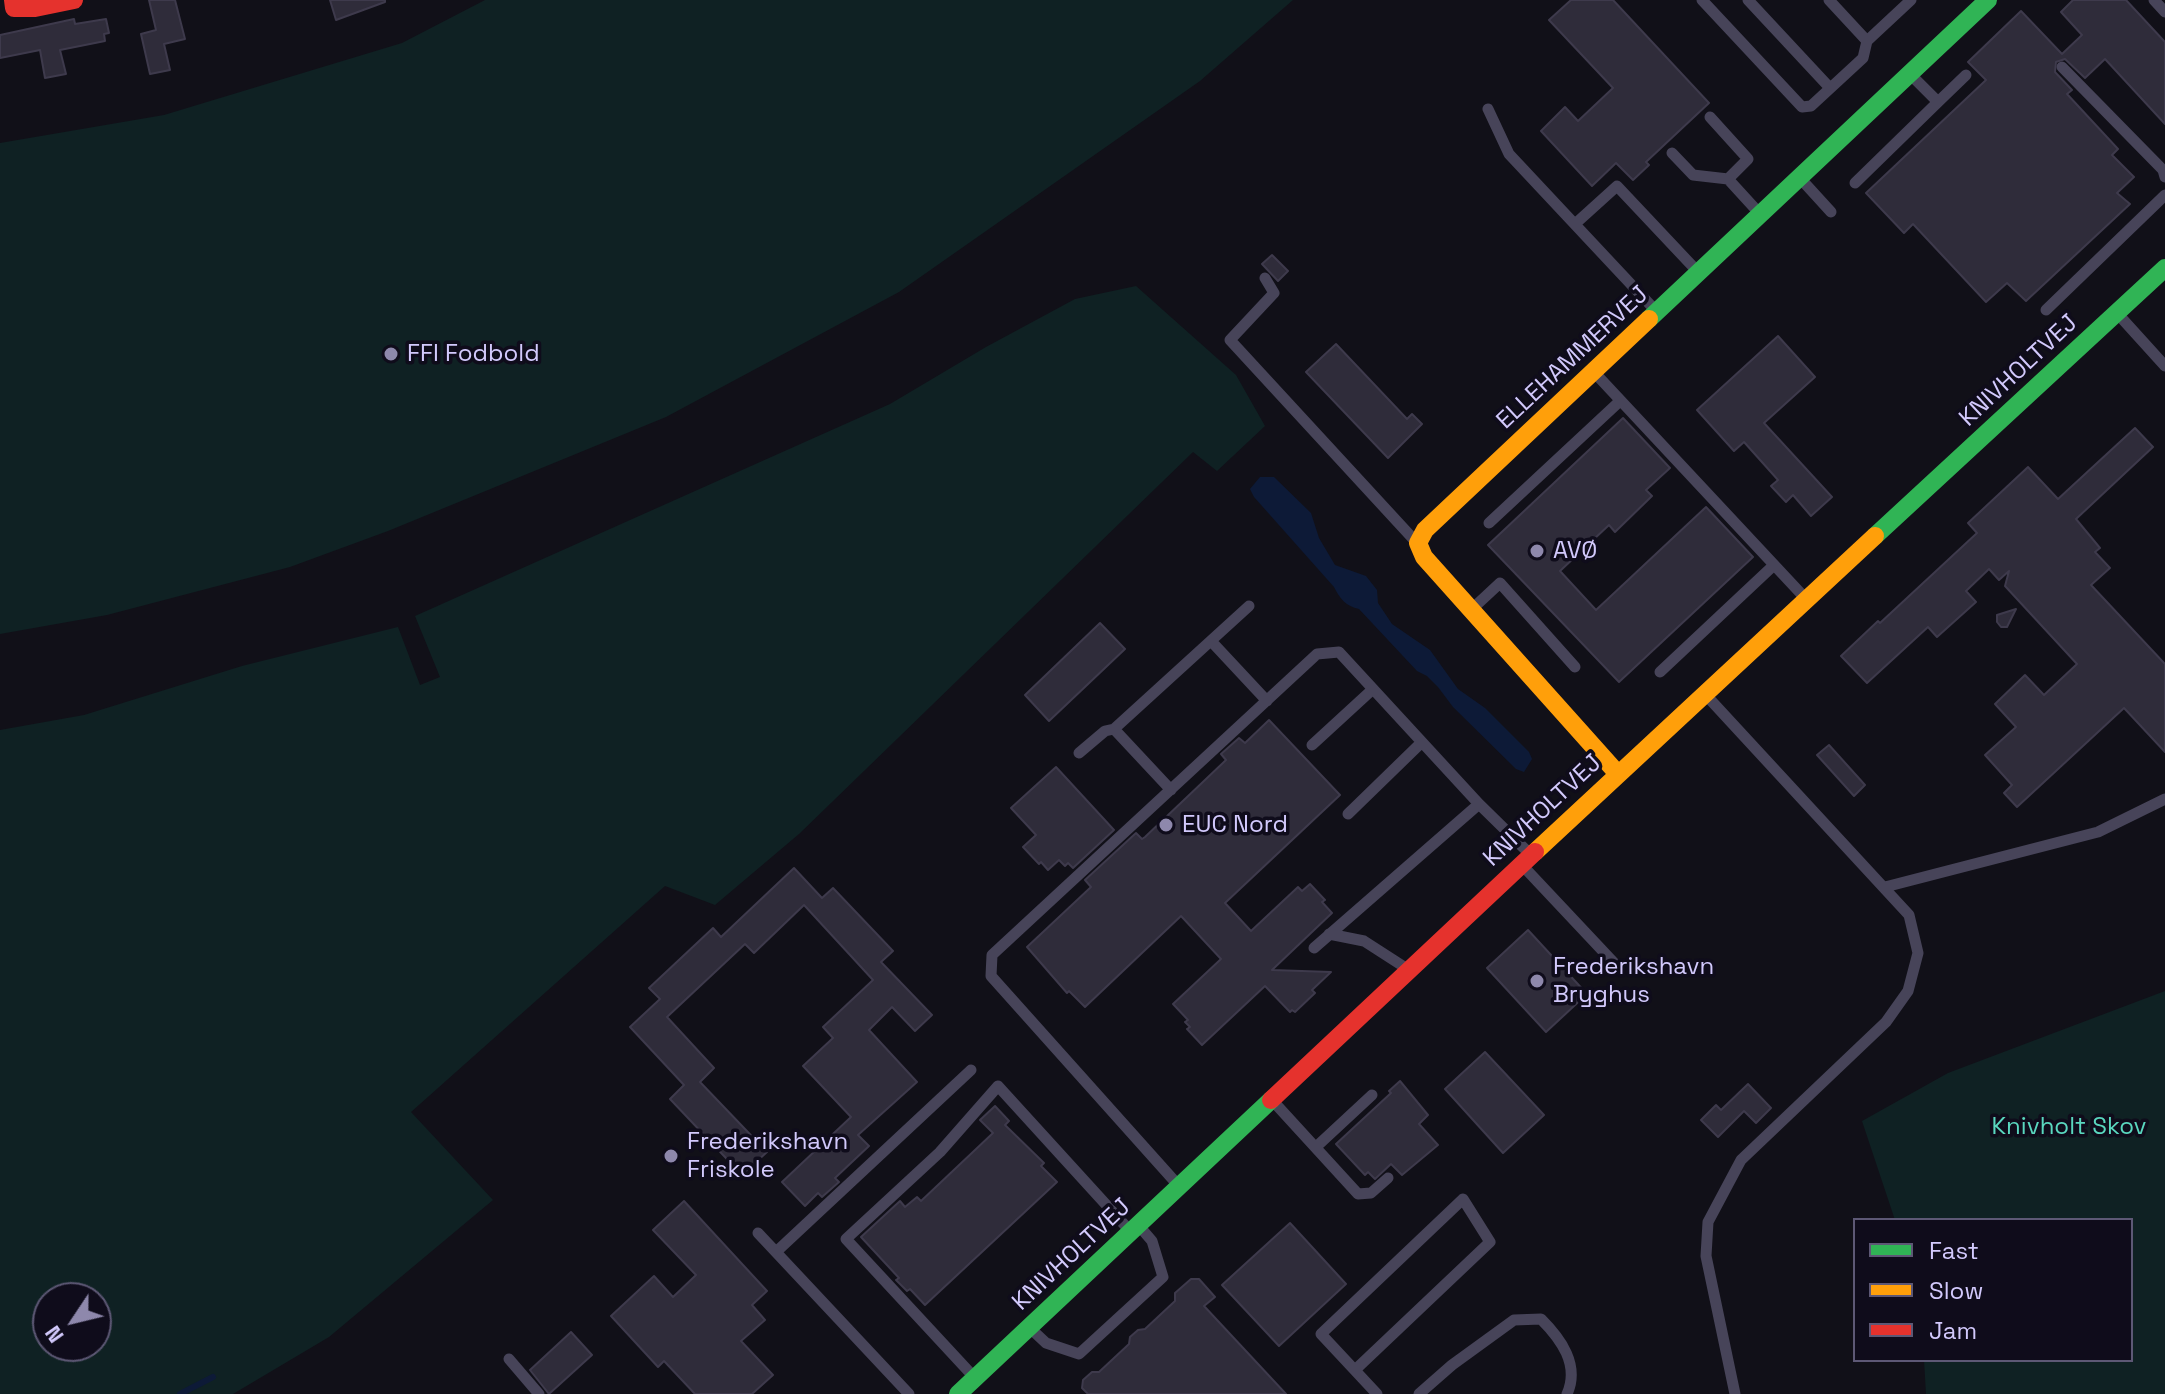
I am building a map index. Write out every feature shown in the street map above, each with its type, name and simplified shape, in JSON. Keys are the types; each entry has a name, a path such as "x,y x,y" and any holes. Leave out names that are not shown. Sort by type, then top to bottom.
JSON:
{"street":[{"path":"13,0 14,8 35,8 74,0"},
{"name":"ELLEHAMMERVEJ","path":"1418,543 1425,530 1988,0"},
{"name":"KNIVHOLTVEJ","path":"958,1394 1618,774 2116,313 2161,279"},
{"path":"1418,543 1424,557 1618,774"}],"lane":[{"path":"1702,0 1802,107 1811,106 1863,58 1867,41 1911,0"},
{"path":"1748,0 1830,88"},
{"path":"1829,0 1867,41"},
{"path":"2154,0 2165,12"},
{"path":"2062,67 2163,170 2165,177"},
{"path":"1909,73 1938,102"},
{"path":"1855,183 1966,75"},
{"path":"1488,109 1509,154 1656,312"},
{"path":"1710,117 1748,159 1728,179"},
{"path":"1672,153 1693,175 1728,179 1760,214"},
{"path":"1799,177 1831,212"},
{"path":"1575,224 1617,186 1698,272"},
{"path":"2046,310 2165,195"},
{"path":"1265,278 1274,293 1230,340 1418,543"},
{"path":"2116,313 2165,366"},
{"path":"1593,372 1806,600"},
{"path":"1489,523 1620,401"},
{"path":"1660,672 1774,565"},
{"path":"1471,610 1500,583 1575,667"},
{"path":"1079,753 1105,731 1114,729 1249,606"},
{"path":"1211,641 1267,701"},
{"path":"1180,1187 991,976 992,955 1317,654 1339,652 1479,804 1616,965"},
{"path":"1312,745 1373,689"},
{"path":"1705,694 1909,915 1918,953 1908,991 1886,1022 1741,1160 1708,1222 1706,1256 1735,1394"},
{"path":"1114,729 1171,790"},
{"path":"1348,814 1422,742"},
{"path":"1885,887 2098,832 2165,799"},
{"path":"1314,948 1479,804"},
{"path":"1329,934 1364,941 1409,971"},
{"path":"776,1252 971,1070"},
{"path":"975,1379 846,1239 940,1152 998,1086 1135,1229 1152,1241 1163,1277 1079,1354 1046,1343 1030,1327"},
{"path":"1316,1147 1372,1095"},
{"path":"1272,1100 1358,1194 1371,1193 1388,1178"},
{"path":"1355,1370 1490,1242 1463,1199 1321,1334 1377,1394"},
{"path":"758,1233 909,1394"},
{"path":"1420,1394 1452,1365 1514,1320 1541,1319 1562,1340 1573,1380 1567,1394"},
{"path":"509,1359 539,1394"}],"green space":[{"name":"FFI Fodbold","path":"485,0 1293,0 1200,81 899,292 666,417 388,531 290,567 107,615 0,634 0,143 164,115 402,43"},
{"path":"1136,286 1236,375 1265,426 1217,471 1193,452 799,834 715,905 665,886 411,1112 493,1200 329,1337 233,1394 0,1394 0,730 84,715 242,666 398,627 420,685 440,677 415,616 890,404 1075,299"},
{"name":"Knivholt Skov","path":"2165,991 2165,1394 1926,1394 1924,1362 2133,1362 2133,1218 1894,1218 1862,1121 1948,1073"}],"water":[{"path":"1260,477 1274,477 1311,513 1319,538 1335,565 1366,576 1377,590 1378,603 1392,624 1430,650 1458,689 1485,708 1529,752 1532,759 1524,772 1516,769 1453,707 1438,687 1417,671 1359,609 1341,598 1254,497 1250,489"}],"building":[{"path":"149,0 175,0 185,39 164,44 170,70 150,74 141,34 156,30"},
{"path":"330,0 385,0 385,2 336,20"},
{"path":"1571,0 1613,0 1709,103 1646,162 1649,165 1633,180 1616,163 1592,186 1541,131 1565,107 1578,121 1613,88 1549,20"},
{"path":"2073,0 2126,0 2165,42 2165,124 2105,59 2085,78 2065,59 2056,62 2055,72 2072,90 2067,94 2118,149 2112,155 2134,177 2117,193 2130,204 2026,301 2007,283 1986,302 1913,224 1904,233 1866,193 1986,80 1968,62 2021,11 2062,54 2082,35 2061,12"},
{"path":"74,19 75,24 106,19 109,33 104,34 105,41 60,50 66,74 45,78 40,50 0,58 0,35"},
{"path":"1272,255 1288,271 1278,281 1262,264"},
{"path":"1778,336 1815,377 1764,423 1832,497 1811,516 1793,495 1786,502 1771,486 1778,480 1744,442 1734,451 1697,410"},
{"path":"1336,344 1407,419 1412,414 1422,424 1388,458 1306,372"},
{"name":"AVØ","path":"1623,418 1670,468 1646,490 1652,496 1615,532 1609,525 1560,571 1596,610 1706,507 1753,557 1619,682 1488,545"},
{"path":"2135,428 2153,447 2076,519 2100,548 2095,552 2110,568 2091,585 2165,664 2165,752 2124,708 2017,807 2004,793 2012,785 1985,755 2016,727 1995,704 2025,675 2044,695 2077,664 2005,586 2009,571 1999,580 1989,569 1966,591 1976,602 1937,637 1928,627 1867,683 1841,656 1977,533 1968,523 2028,467 2058,499"},
{"path":"2016,609 2007,627 2001,627 1997,615"},
{"path":"1100,623 1125,649 1049,721 1025,695"},
{"name":"EUC Nord","path":"1269,720 1340,795 1225,903 1251,931 1298,887 1302,891 1310,884 1332,913 1272,970 1331,972 1295,1012 1290,1012 1265,986 1202,1045 1187,1029 1190,1027 1185,1022 1188,1020 1173,1004 1221,959 1181,916 1085,1007 1069,991 1067,993 1027,947 1091,887 1085,880 1136,833 1142,839 1145,837 1226,760 1221,754 1239,738 1245,743"},
{"path":"1829,745 1865,785 1854,796 1817,755"},
{"path":"1056,767 1114,830 1073,868 1059,860 1048,870 1023,847 1036,835 1011,808"},
{"path":"794,868 822,898 833,888 893,951 881,962 932,1015 915,1031 892,1007 869,1030 917,1082 858,1135 869,1146 835,1178 839,1182 822,1197 818,1193 805,1206 782,1182 851,1117 803,1066 833,1038 823,1027 873,980 804,905 754,953 745,944 667,1017 714,1068 700,1082 767,1152 742,1175 670,1099 684,1085 630,1027 660,999 649,988 713,928 721,937"},
{"name":"Frederikshavn Bryghus","path":"1528,930 1587,994 1546,1032 1487,968"},
{"path":"1485,1052 1544,1115 1503,1153 1445,1089"},
{"path":"1400,1081 1428,1115 1419,1124 1438,1145 1402,1175 1391,1164 1375,1179 1368,1172 1365,1175 1336,1144"},
{"path":"1748,1084 1771,1108 1756,1123 1744,1111 1718,1137 1701,1120 1716,1105 1721,1110"},
{"path":"995,1106 1009,1121 1005,1125 1044,1163 1041,1166 1057,1182 925,1305 896,1280 899,1278 861,1237 900,1201 905,1207 917,1197 921,1201 993,1133 980,1120"},
{"path":"684,1201 767,1291 752,1305 765,1320 741,1341 773,1375 752,1394 695,1394 664,1361 658,1367 611,1316 654,1276 673,1297 696,1275 653,1230"},
{"path":"1290,1223 1346,1284 1279,1346 1222,1285"},
{"path":"1191,1279 1199,1279 1215,1297 1204,1306 1286,1394 1088,1394 1082,1388 1083,1380 1092,1372 1099,1372 1129,1344 1130,1337 1138,1330 1145,1329 1175,1301 1175,1293"},
{"path":"571,1332 592,1355 549,1394 530,1370"}],"waterway":[{"path":"180,1394 213,1377"}],"traffic: fast":[{"path":"1649,319 1988,0"},
{"path":"1875,536 2165,268"},
{"path":"958,1394 1271,1100"}],"traffic: slow":[{"path":"1618,774 1424,557 1418,543 1425,530 1649,319"},
{"path":"1535,852 1875,536"}],"traffic: jam":[{"path":"13,0 14,8 35,8 74,0"},
{"path":"1271,1100 1535,852"}],"place":[{"name":"FFI Fodbold","path":"391,354"},
{"name":"AVØ","path":"1537,551"},
{"name":"EUC Nord","path":"1166,825"},
{"name":"Frederikshavn Bryghus","path":"1537,981"},
{"name":"Frederikshavn Friskole","path":"671,1156"}]}
